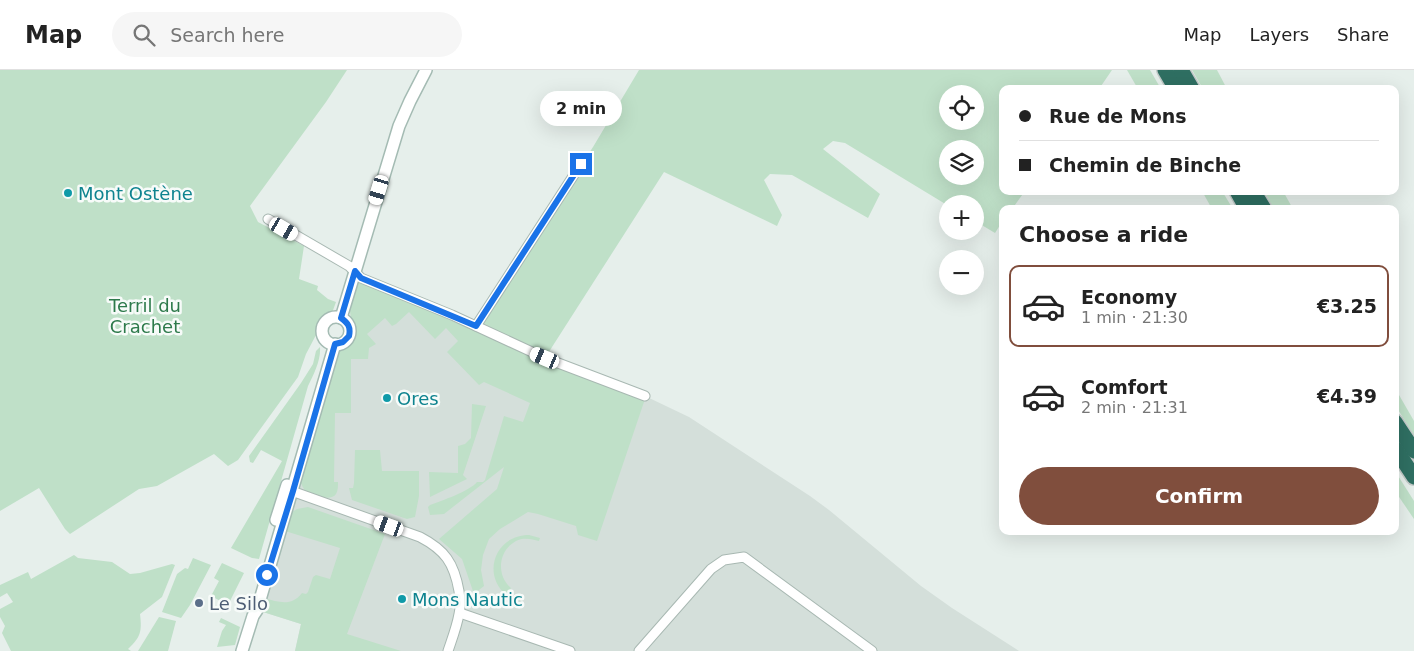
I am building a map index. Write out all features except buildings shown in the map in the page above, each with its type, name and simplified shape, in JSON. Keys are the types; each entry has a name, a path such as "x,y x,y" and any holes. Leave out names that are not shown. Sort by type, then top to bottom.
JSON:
{"highway":[{"path":"1165,70 1174,85"},
{"path":"1182,70 1190,85"},
{"path":"1399,428 1414,451"},
{"path":"1399,454 1414,477"}],"main road":[{"path":"341,318 400,126 426,70"},
{"path":"332,317 341,318 346,322 350,332 346,340 338,344 331,343 322,333 324,323 332,317"},
{"path":"242,651 253,616 257,610 273,545 331,343"}],"street":[{"path":"476,326 581,164"},
{"path":"268,219 349,266 361,278 476,326 545,358 646,396"},
{"path":"289,490 420,537 434,544 446,556 454,569 460,599 460,613 448,651"},
{"path":"640,651 711,569 724,560 744,557 872,651"},
{"path":"460,613 570,651"}],"shaded area":[{"path":"358,283 544,361 645,396 689,417 810,496 921,586 1019,651 295,651 301,624 260,611 322,409 328,382 340,351 350,342 353,336 350,311"}],"green space":[{"name":"Terril du Crachet","path":"0,70 347,70 250,206 258,222 304,246 299,279 318,286 317,290 328,299 336,302 332,313 323,318 318,325 316,335 306,354 298,377 238,460 228,466 214,454 157,486 139,489 70,534 39,488 0,511"},
{"path":"639,70 1112,70 1102,85 999,85 999,195 1022,195 1015,205 999,205 999,227 995,233 984,226 984,195 939,195 939,200 845,143 833,141 823,149 880,194 868,218 792,175 770,174 764,180 782,215 777,226 664,172 545,358 476,326 593,147"},
{"path":"1127,70 1150,70 1159,85 1136,85"},
{"path":"1192,70 1217,70 1225,85 1201,85"},
{"path":"1204,195 1224,195 1231,205 1210,205"},
{"path":"1266,195 1285,195 1291,205 1272,205"},
{"path":"361,281 545,361 645,399 597,541 578,535 576,526 528,512 500,529 489,539 483,555 481,570 484,586 474,594 462,559 439,539 497,489 504,467 444,514 430,515 428,507 462,492 477,482 485,480 504,416 523,422 530,403 484,382 479,385 447,352 458,341 446,328 435,339 409,312 392,326 385,318 367,334 376,344 369,348 368,359 351,359 351,413 335,413 334,482 338,482 336,494 326,498 305,490 300,481 336,355 350,342 353,336 350,311 357,284"},
{"path":"320,347 318,362 308,386 259,559 252,558 231,548 282,461 261,450 253,463 250,462 249,456 301,383 313,364 316,351"},
{"path":"1399,395 1414,421 1414,435 1399,411"},
{"path":"472,404 486,406 463,475 467,479 430,497 429,472 458,473 458,446 465,444 471,438"},
{"path":"355,450 380,450 382,471 419,471 419,496 415,517 407,519 352,500 349,488 353,488 354,483"},
{"path":"1399,477 1414,501 1414,519 1399,497"},
{"path":"308,507 385,534 347,634 401,651 295,651 301,624 260,611 264,598 289,602 302,593 306,594 308,592 313,577 316,575 330,579 340,548 285,531 289,514 297,509"},
{"path":"529,535 540,538 539,541 522,539 516,541 510,545 503,557 501,570 506,583 511,588 506,595 498,586 494,576 496,557 508,541"},
{"path":"74,555 78,558 112,562 130,574 172,564 175,565 162,597 140,614 140,633 136,641 128,649 131,651 11,651 2,633 5,626 0,617 0,609 13,602 7,593 0,597 0,585 28,572 31,579"},
{"path":"193,558 211,565 190,605 181,618 162,612 177,574 185,568 188,569"},
{"path":"222,563 244,573 228,605 211,596 219,581 214,578"},
{"path":"159,617 176,621 168,651 138,651"},
{"path":"221,618 240,627 235,645 217,647 226,625 219,622"}],"place":[{"name":"Mont Ostène","path":"68,193"},
{"name":"Ores","path":"387,398"},
{"name":"Mons Nautic","path":"402,599"},
{"name":"Le Silo","path":"199,603"}],"route":[{"path":"267,575 293,491 328,364 335,344 343,342 349,336 349,326 341,318 355,271 361,278 476,326 581,164"}]}
